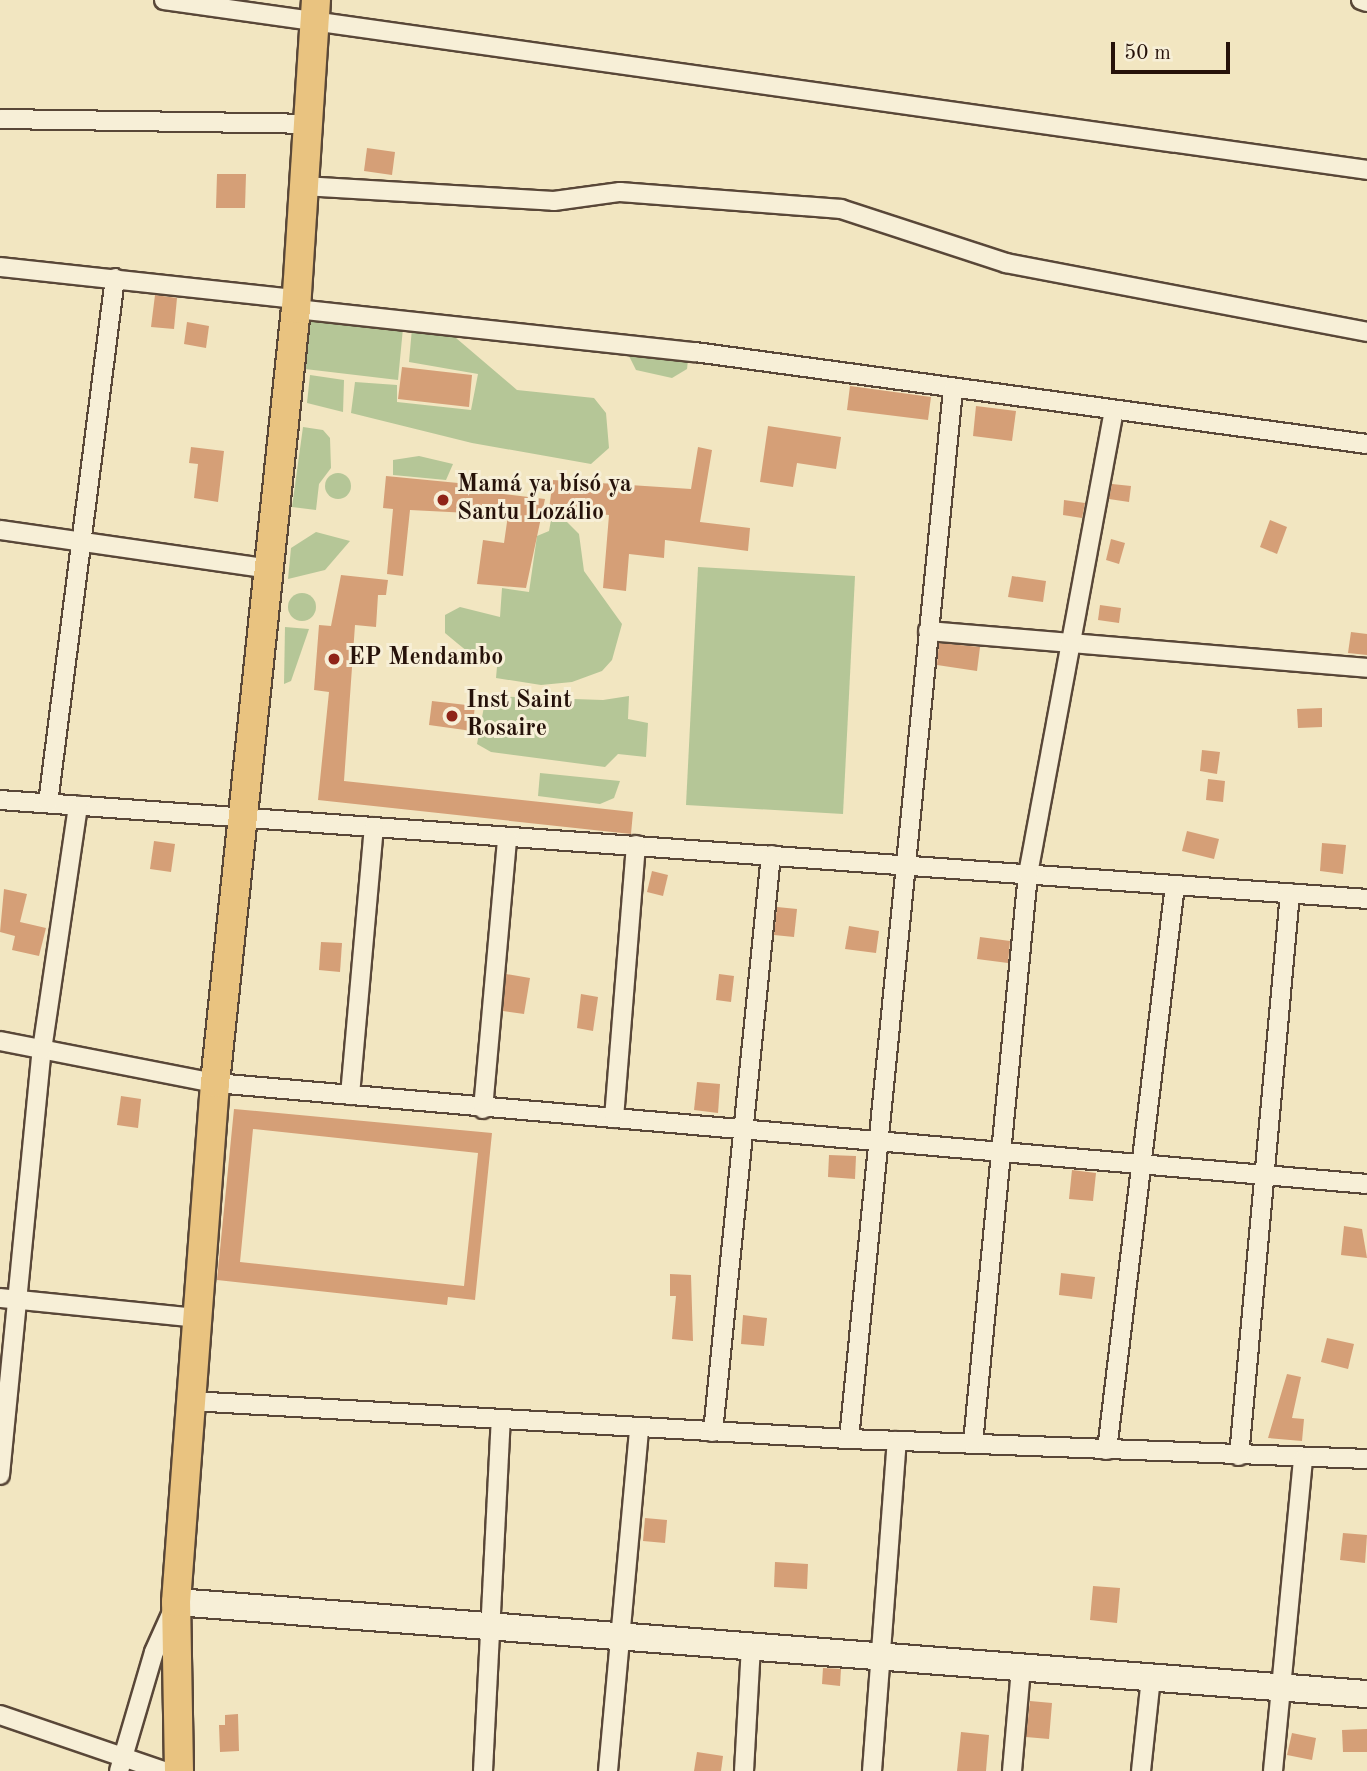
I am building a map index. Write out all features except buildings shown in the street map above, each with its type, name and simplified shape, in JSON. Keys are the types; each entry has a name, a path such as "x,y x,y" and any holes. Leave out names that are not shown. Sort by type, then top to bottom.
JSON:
{"main road":[{"path":"178,1771 176,1602 215,1083 296,304 315,10"}],"street":[{"path":"164,0 315,10 1367,170"},
{"path":"1361,0 1367,2"},
{"path":"0,119 307,124"},
{"path":"303,186 554,201 620,192 841,209 1006,263 1367,332"},
{"path":"0,267 115,278 296,304 695,352 1367,444"},
{"path":"48,803 115,278"},
{"path":"849,1439 876,1141 953,389"},
{"path":"973,1443 1028,874 1114,410"},
{"path":"0,530 82,544 270,569"},
{"path":"929,631 1367,668"},
{"path":"0,800 1367,899"},
{"path":"0,1475 9,1299 78,806"},
{"path":"350,1095 374,827"},
{"path":"483,1109 507,838"},
{"path":"614,1118 636,845"},
{"path":"713,1432 771,855"},
{"path":"1107,1450 1175,885"},
{"path":"1238,1456 1268,1175 1290,893"},
{"path":"0,1041 215,1083 483,1109 744,1129 1367,1184"},
{"path":"9,1299 197,1318"},
{"path":"191,1401 849,1439 1303,1459 1367,1459"},
{"path":"483,1771 494,1626 501,1420"},
{"path":"608,1771 617,1636 639,1427"},
{"path":"872,1771 897,1441"},
{"path":"1273,1771 1303,1459"},
{"path":"122,1764 154,1652 176,1602 1367,1694"},
{"path":"744,1771 751,1646"},
{"path":"1012,1771 1021,1668"},
{"path":"1141,1771 1151,1678"},
{"path":"0,1715 122,1764 164,1771"}],"green space":[{"path":"311,317 403,328 398,380 305,369"},
{"path":"412,328 449,332 517,390 594,398 606,413 609,448 591,464 472,443 351,413 355,382 397,385 397,402 471,410 478,374 409,362"},
{"path":"628,354 688,360 687,369 672,378 636,370"},
{"path":"310,375 344,380 343,412 307,403"},
{"path":"303,427 323,430 330,438 331,468 319,484 316,510 292,507"},
{"path":"419,456 453,464 446,480 393,475 393,460"},
{"path":"338,473 347,477 351,486 347,495 338,499 329,495 325,486 329,477"},
{"path":"563,518 579,534 584,571 622,624 612,660 602,671 572,682 541,685 496,678 498,655 473,656 445,633 445,615 460,607 500,617 502,588 529,592 537,536 549,531 551,520"},
{"path":"316,532 350,541 325,570 288,579 291,548"},
{"path":"698,567 855,576 843,814 686,805"},
{"path":"302,593 312,597 316,607 312,617 302,621 292,617 288,607 292,597"},
{"path":"285,627 309,629 291,681 284,684"},
{"path":"486,696 603,700 629,696 628,719 648,723 646,757 618,754 605,767 491,752 477,744"},
{"path":"540,773 620,781 614,798 600,804 538,796"}],"place":[{"name":"Mamá ya bísó ya Santu Lozálio","path":"443,500"},
{"name":"EP Mendambo","path":"334,659"},
{"name":"Inst Saint Rosaire","path":"452,716"}]}
